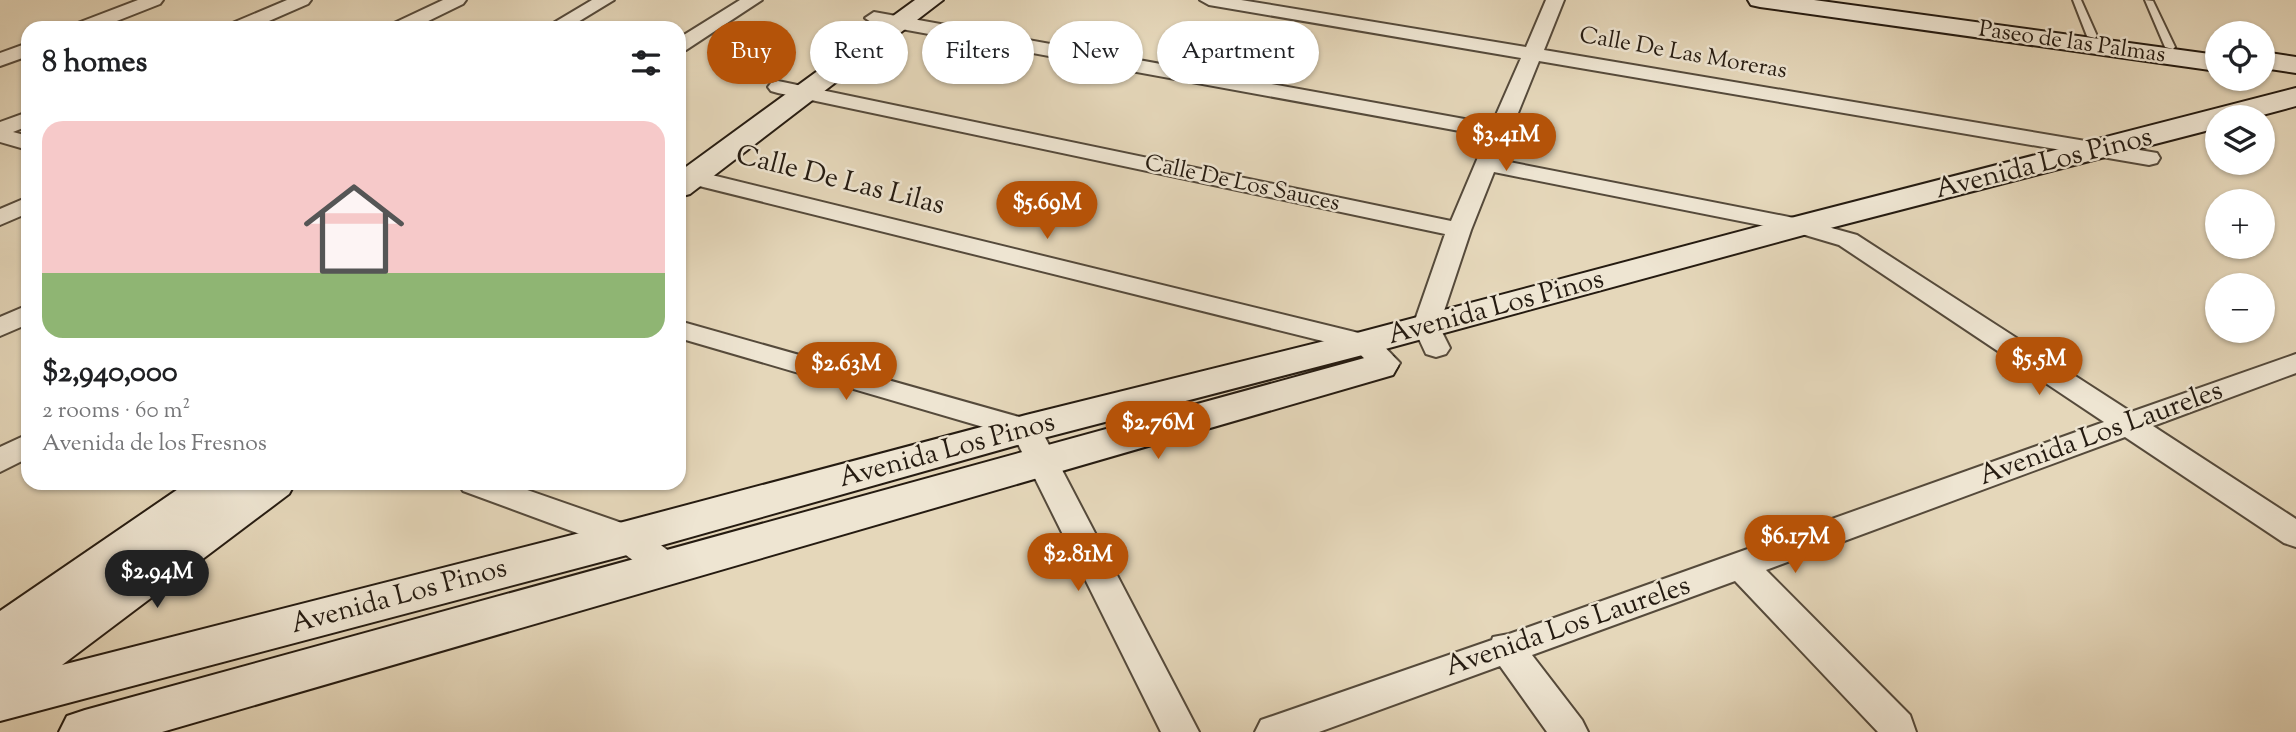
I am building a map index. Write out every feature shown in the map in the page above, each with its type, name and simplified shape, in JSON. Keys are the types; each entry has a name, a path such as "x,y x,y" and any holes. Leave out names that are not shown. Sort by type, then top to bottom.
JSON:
{"street":[{"path":"100,21 154,0"},
{"path":"253,21 302,0"},
{"path":"413,21 457,0"},
{"path":"567,21 605,0"},
{"path":"686,42 753,0"},
{"path":"686,171 891,13 931,0"},
{"name":"Calle De Las Moreras","path":"1209,0 2149,158"},
{"path":"1431,337 1459,230 1555,0"},
{"name":"Paseo de las Palmas","path":"1763,0 2205,61"},
{"name":"Paseo de las Palmas","path":"1833,0 2205,52"},
{"path":"891,13 1500,132"},
{"path":"0,60 21,52"},
{"path":"2275,62 2296,65"},
{"path":"2275,71 2296,74"},
{"name":"Calle De Los Sauces","path":"792,90 1459,230"},
{"path":"2267,105 2296,97"},
{"path":"2275,122 2296,116"},
{"path":"0,133 21,122"},
{"name":"Avenida Los Pinos","path":"1,700 627,538 1035,445 1376,353 1799,226 2205,122"},
{"path":"0,133 21,140"},
{"name":"Avenida Los Pinos","path":"1431,337 1848,240 2205,142"},
{"path":"1486,164 1799,226 1848,240 2125,425 2296,535"},
{"name":"Calle De Las Lilas","path":"686,175 1376,353"},
{"path":"0,218 21,208"},
{"path":"0,328 21,317"},
{"path":"686,331 1035,445 1180,732"},
{"name":"Avenida Los Laureles","path":"1275,732 1506,647 1741,566 2296,363"},
{"name":"Avenida Los Pinos","path":"85,732 665,566 1035,445"},
{"path":"0,461 21,448"},
{"path":"0,637 208,490"},
{"path":"1,700 265,490"},
{"path":"493,490 627,538 665,566"},
{"path":"1741,566 1897,726 1897,732"},
{"path":"1506,647 1569,732"}],"lane":[{"path":"2077,0 2092,36"},
{"path":"2149,1 2170,47"}]}
